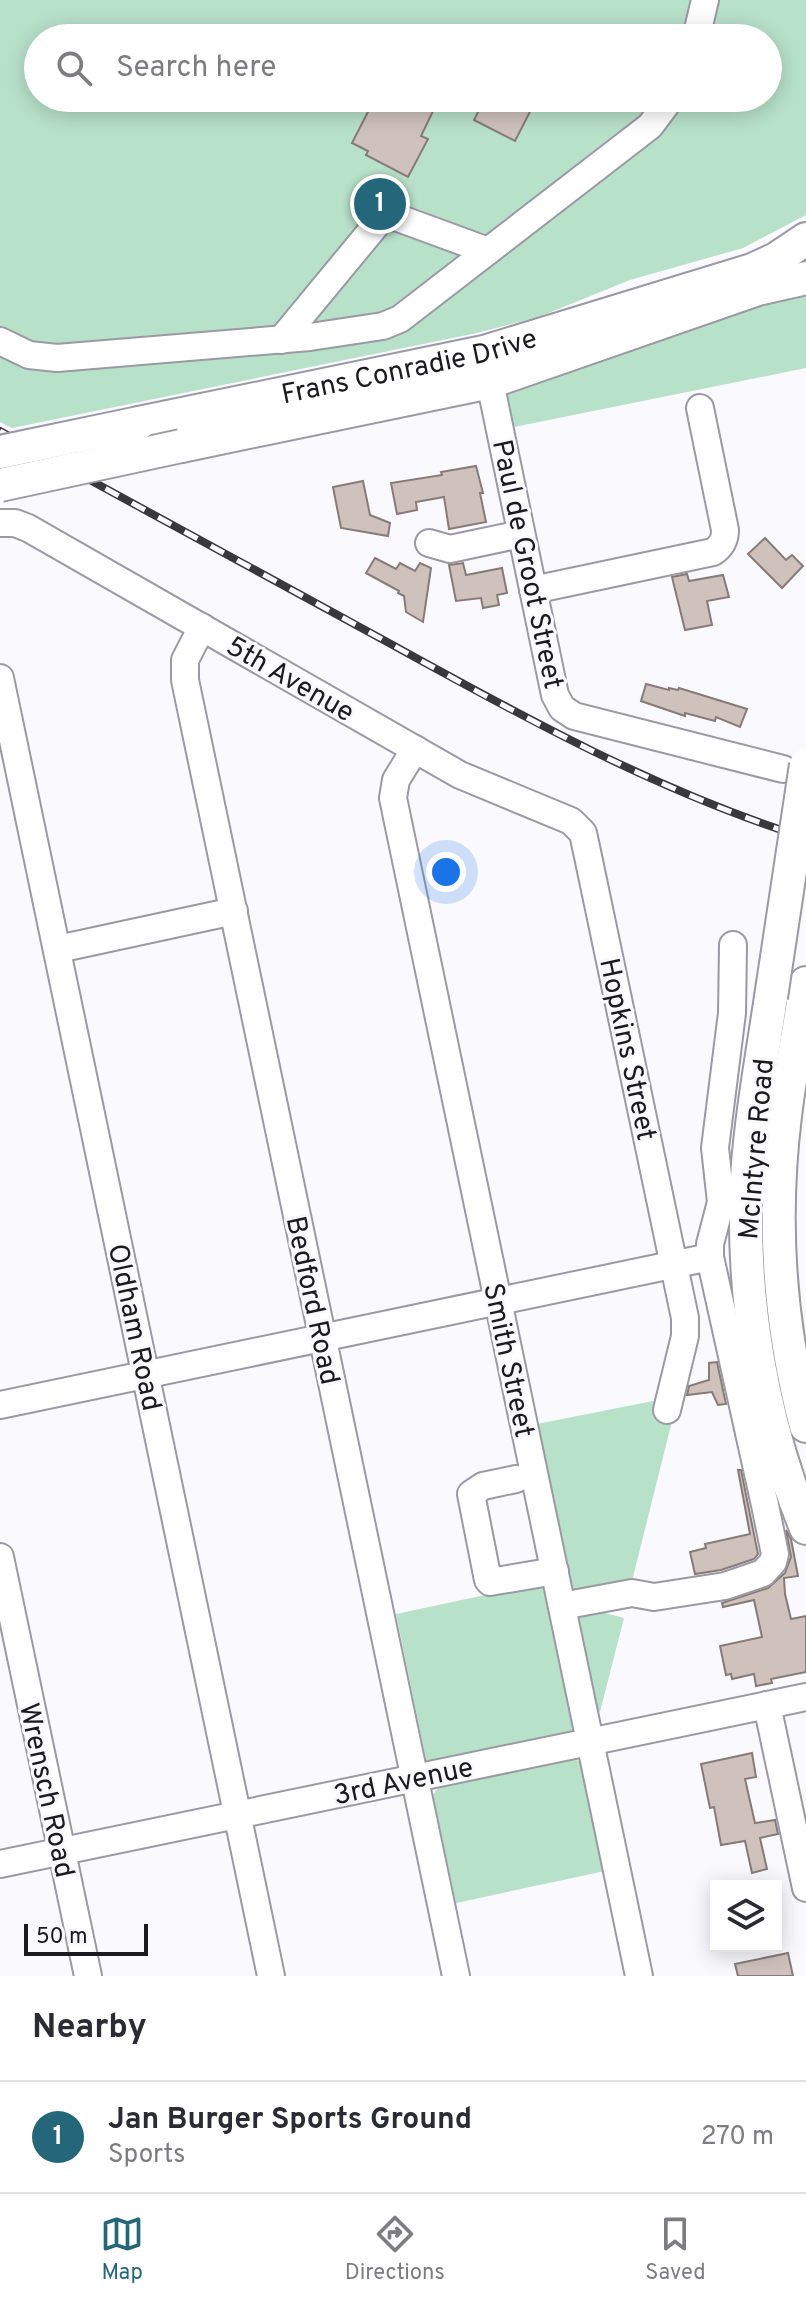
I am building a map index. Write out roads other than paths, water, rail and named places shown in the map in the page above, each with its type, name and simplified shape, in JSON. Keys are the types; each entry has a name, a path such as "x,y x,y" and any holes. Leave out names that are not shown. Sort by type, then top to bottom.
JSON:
{"main road":[{"name":"Frans Conradie Drive","path":"0,452 484,352 752,270 776,259 806,239"},
{"name":"Frans Conradie Drive","path":"0,485 490,382 758,289 806,278"},
{"name":"McIntyre Road","path":"794,767 771,997 747,1175 746,1267 757,1354 767,1402 778,1447 806,1528"},
{"name":"McIntyre Road","path":"804,994 785,1116 778,1236 785,1329 806,1426"}],"street":[{"path":"699,24 705,0"},
{"path":"0,341 19,352 48,358 281,340 383,326 400,319 650,126 660,112"},
{"path":"281,340 381,219 395,217 488,251"},
{"name":"Paul de Groot Street","path":"490,382 555,695 567,712 794,767"},
{"path":"533,590 713,552 719,548 725,530 700,408"},
{"name":"5th Avenue","path":"0,523 15,523 28,528 460,775 571,821 583,833"},
{"path":"429,543 450,549 521,534"},
{"name":"Bedford Road","path":"202,627 185,660 185,680 456,1976"},
{"name":"Oldham Road","path":"0,678 271,1976"},
{"name":"Smith Street","path":"415,749 396,780 393,798 639,1976"},
{"name":"Hopkins Street","path":"583,833 675,1265 685,1328 667,1410"},
{"path":"58,949 234,911"},
{"path":"562,1606 632,1593 654,1597 725,1586 763,1573 773,1562 775,1554 765,1505 710,1257 710,1244 721,1202 715,1148 732,1013 733,945"},
{"path":"0,1405 710,1257"},
{"path":"516,1479 483,1486 471,1494 488,1580 500,1582 555,1571"},
{"name":"Wrensch Road","path":"0,1557 88,1976"},
{"name":"3rd Avenue","path":"0,1864 806,1697"},
{"path":"767,1705 806,1888"}],"railway":[{"path":"0,431 541,725 698,799 806,838"}],"place":[{"name":"Jan Burger Sports Ground","path":"380,204"}]}
